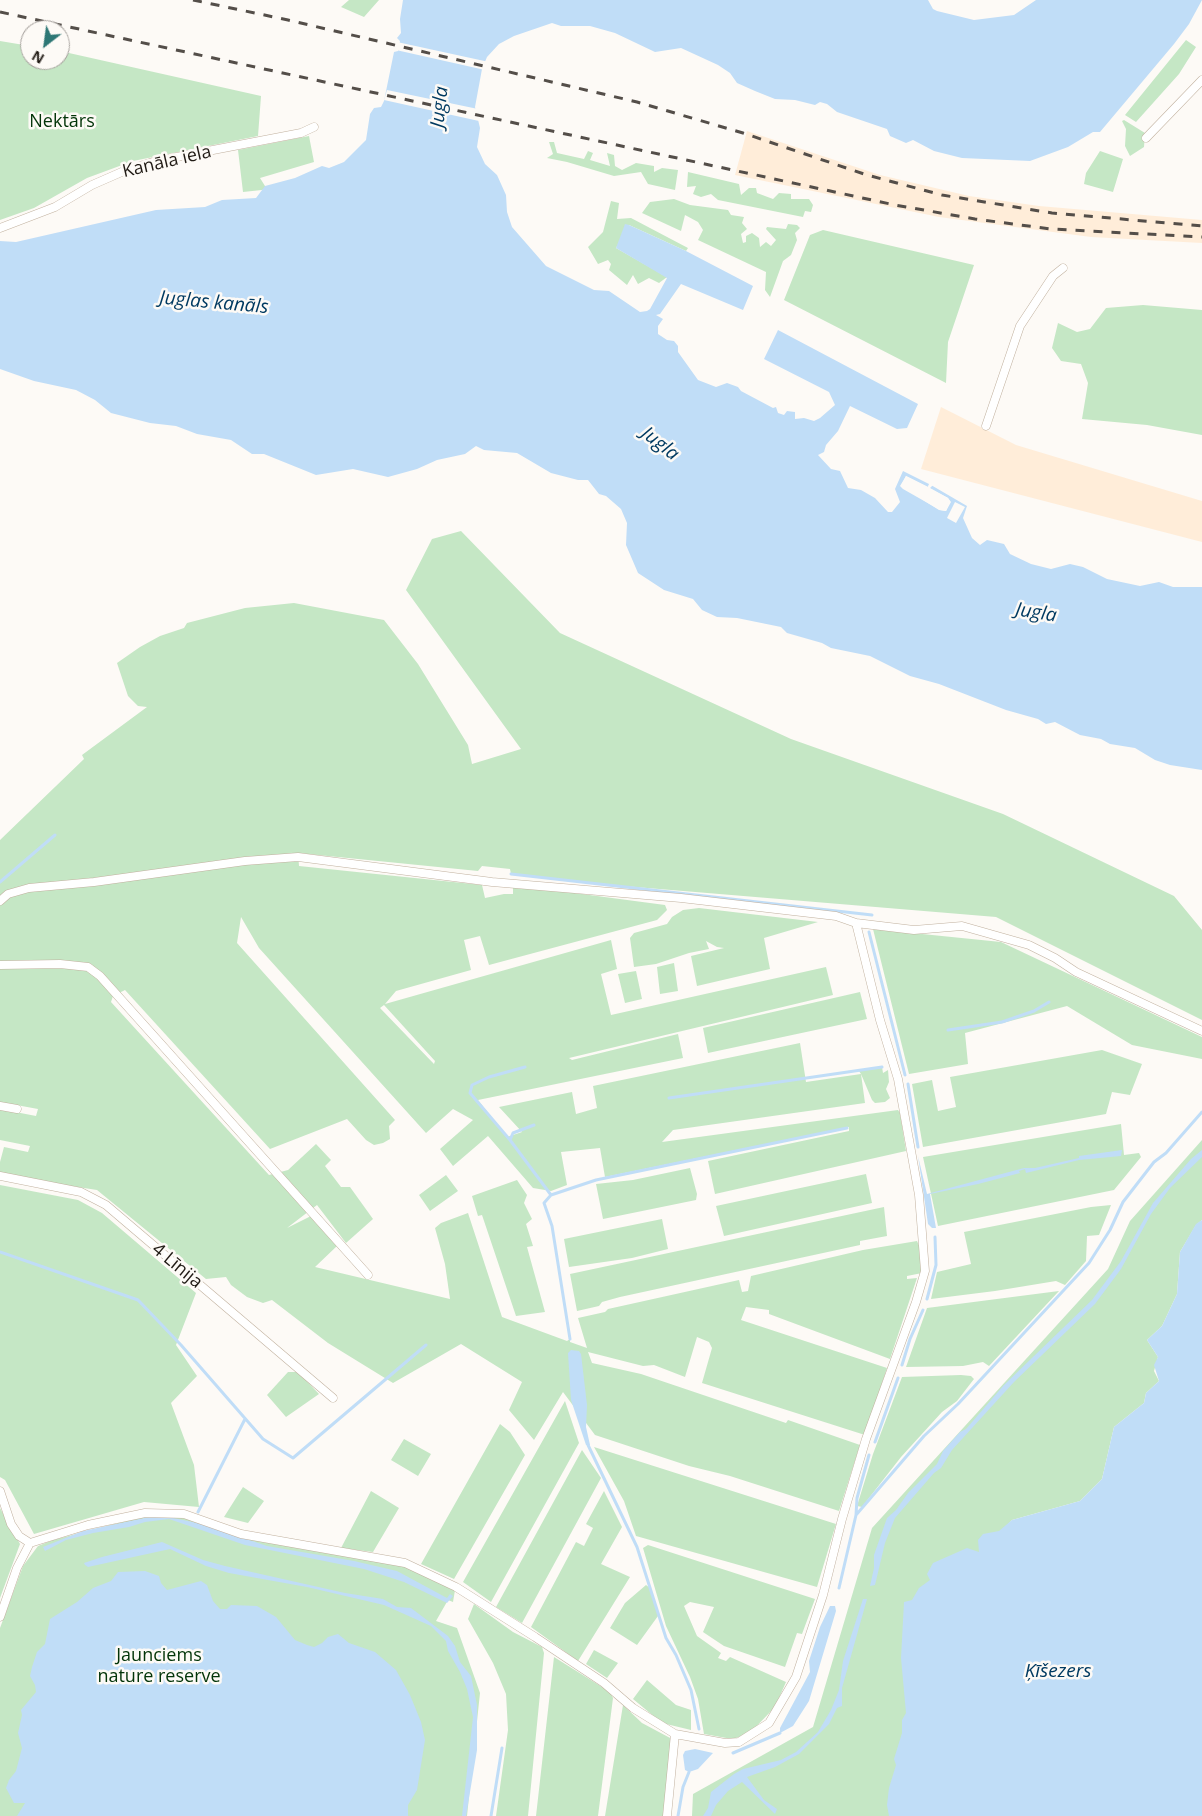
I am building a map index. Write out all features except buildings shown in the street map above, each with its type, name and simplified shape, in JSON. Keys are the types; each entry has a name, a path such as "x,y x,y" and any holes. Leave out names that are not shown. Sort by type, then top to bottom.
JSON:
{"street":[{"path":"1146,138 1201,84"},
{"name":"Kanāla iela","path":"0,228 55,207 99,182 140,166 156,161 301,133 314,126"},
{"path":"986,426 1020,326 1053,276 1063,268"},
{"path":"0,901 8,894 29,888 94,882 245,861 298,857 492,882 680,898 836,916 856,923 914,930 962,926 998,934 1055,958 1076,972 1202,1031"},
{"path":"0,1617 17,1568 30,1543 88,1525 145,1512 184,1514 241,1534 405,1563 456,1587 543,1641 604,1682 632,1708 676,1734 725,1743 739,1742 769,1723 796,1677 823,1595 842,1519 866,1439 916,1302 925,1270 919,1194 898,1079 880,1020 856,923"},
{"path":"0,965 60,964 88,967 100,976 368,1275"},
{"path":"0,1106 17,1109"},
{"name":"4 Līnija","path":"0,1176 81,1192 106,1205 333,1398"},
{"path":"0,1491 11,1524 19,1536 30,1543"},
{"path":"667,1816 676,1734"}],"shaded area":[{"path":"747,131 880,175 969,196 1039,206 1202,220 1202,243 1091,237 939,217 735,175"},
{"path":"941,407 1016,445 1202,501 1202,542 921,469"}],"green space":[{"path":"349,0 379,0 364,17 341,7"},
{"path":"1186,40 1196,47 1179,74 1136,122 1125,115"},
{"name":"Nektārs","path":"0,41 20,44 20,70 70,70 70,53 261,96 258,136 133,161 87,178 34,208 0,220"},
{"path":"1124,120 1145,133 1144,147 1130,156 1125,146 1126,129 1122,121"},
{"path":"309,136 314,162 260,178 265,186 271,189 243,192 238,150"},
{"path":"549,142 554,142 557,153 584,159 588,151 593,153 590,160 610,166 607,153 614,155 615,166 622,170 636,163 654,166 654,172 662,168 678,170 675,190 648,184 641,172 614,176 547,158 553,154"},
{"path":"1100,151 1123,159 1113,192 1084,184 1086,173"},
{"path":"688,172 739,184 741,195 749,188 756,188 757,193 773,199 779,193 791,194 791,199 809,199 813,205 811,212 805,211 803,217 718,200 711,194 701,197 693,194 696,186 687,187"},
{"path":"674,199 690,205 728,210 731,215 744,217 742,223 747,229 741,234 743,243 746,242 746,236 752,233 759,238 760,247 766,242 771,246 776,240 766,229 767,227 786,229 788,224 797,225 800,228 795,233 797,240 791,255 783,261 770,297 765,290 766,272 698,240 703,230 698,222 685,215 681,231 642,213 650,202"},
{"path":"611,201 619,203 617,219 631,218 688,248 686,251 629,225 616,248 667,277 659,283 649,278 638,284 633,275 627,285 609,270 611,264 608,260 598,264 588,247 603,232"},
{"path":"823,230 974,265 948,342 946,383 784,300 810,235"},
{"path":"1143,305 1202,310 1202,435 1147,425 1082,419 1088,383 1081,364 1061,361 1052,348 1058,323 1077,332 1090,329 1106,308"},
{"path":"461,531 560,633 791,739 1003,814 1174,896 1202,930 1202,1020 996,917 611,885 511,874 510,869 482,866 478,871 298,853 299,866 482,885 485,898 513,894 513,888 544,889 665,905 667,910 657,920 489,965 480,936 464,940 471,970 396,991 385,1004 611,940 617,969 601,974 611,1015 826,967 833,995 569,1058 572,1060 678,1034 683,1058 478,1100 507,1137 522,1132 499,1107 572,1092 576,1114 597,1108 593,1086 800,1043 806,1082 861,1074 865,1103 673,1130 662,1142 898,1110 900,1113 906,1151 715,1194 708,1161 849,1131 849,1127 605,1177 600,1148 561,1152 567,1185 551,1191 533,1188 488,1136 453,1166 440,1149 473,1120 453,1109 426,1133 259,948 241,917 237,943 395,1120 389,1126 390,1139 383,1143 374,1145 366,1140 347,1119 270,1149 125,990 113,996 111,1002 269,1175 288,1170 316,1144 331,1160 325,1166 341,1187 350,1187 373,1219 346,1243 317,1205 287,1228 311,1216 337,1246 315,1267 450,1299 445,1264 435,1228 441,1223 468,1213 502,1317 567,1341 570,1339 570,1342 587,1348 578,1318 605,1312 608,1309 739,1280 742,1292 748,1291 751,1276 863,1250 917,1241 921,1250 922,1273 907,1276 907,1279 917,1278 890,1359 769,1314 769,1310 746,1307 741,1320 887,1368 865,1435 702,1383 712,1348 709,1342 697,1337 685,1377 654,1365 643,1366 588,1352 592,1363 641,1374 786,1423 788,1420 860,1445 839,1511 730,1476 689,1466 595,1435 563,1392 534,1440 509,1410 522,1382 461,1344 393,1383 328,1343 272,1300 263,1303 247,1297 231,1285 226,1277 206,1279 97,1190 0,1175 0,1162 4,1147 28,1152 30,1146 0,1140 0,1109 36,1116 38,1109 0,1102 0,840 84,759 82,755 147,707 138,706 128,696 117,663 160,636 184,628 187,623 245,608 294,603 384,620 418,664 468,745 472,764 521,749 406,590 432,539","holes":["384,1005 435,1061 434,1064 380,1008"]},
{"path":"699,908 818,922 764,938 770,969 697,986 691,956 724,948 717,947 706,941 709,949 689,953 656,964 634,967 630,938 634,933 667,924 672,917 683,910"},
{"path":"873,929 1001,942 1202,1037 1202,1059 1132,1045 1067,1006 965,1033 968,1064 909,1074"},
{"path":"674,963 678,991 660,994 657,967"},
{"path":"636,971 642,999 625,1003 618,974"},
{"path":"860,992 867,1019 708,1053 703,1028"},
{"path":"1102,1050 1142,1064 1130,1095 1112,1092 1106,1114 923,1147 912,1084 932,1080 938,1111 956,1107 950,1077"},
{"path":"882,1067 883,1073 888,1070 889,1082 886,1089 890,1098 885,1102 875,1103 859,1071"},
{"path":"1121,1124 1124,1155 1139,1153 1141,1157 1114,1190 938,1226 923,1157"},
{"path":"1202,1140 1202,1220 1196,1225 1180,1252 1177,1294 1162,1326 1147,1340 1158,1357 1154,1371 1159,1381 1146,1393 1144,1403 1114,1427 1102,1479 1080,1501 1012,1520 1005,1528 1202,1816 692,1816 693,1794 813,1727 872,1528 1108,1269 1130,1221"},
{"path":"690,1168 697,1194 696,1200 603,1219 596,1184 633,1180"},
{"path":"866,1174 872,1203 724,1236 716,1206"},
{"path":"446,1175 458,1191 430,1211 419,1195"},
{"path":"517,1180 527,1195 524,1203 532,1219 526,1224 533,1246 527,1247 545,1312 516,1316 482,1215 478,1216 472,1196"},
{"path":"0,1185 78,1200 102,1213 196,1293 176,1345 197,1376 171,1403 194,1465 199,1507 144,1502 34,1534 5,1480 0,1477"},
{"path":"1111,1205 1099,1235 1087,1236 1086,1261 1065,1285 1056,1281 931,1299 937,1272 971,1264 964,1232 1091,1207"},
{"path":"884,1207 887,1236 860,1241 860,1245 620,1297 602,1302 599,1306 577,1311 570,1274"},
{"path":"662,1219 668,1249 632,1258 569,1267 564,1239"},
{"path":"1059,1291 989,1366 983,1362 963,1366 906,1367 927,1308"},
{"path":"288,1372 298,1372 319,1394 286,1417 267,1395"},
{"path":"971,1376 974,1379 957,1401 942,1412 901,1457 862,1507 857,1506 873,1454 902,1377"},
{"path":"565,1401 579,1443 491,1602 463,1582"},
{"path":"500,1424 510,1432 525,1455 454,1579 421,1564"},
{"path":"404,1439 431,1454 418,1476 391,1460"},
{"path":"594,1447 836,1524 817,1587 636,1536 624,1501"},
{"path":"582,1450 601,1478 522,1623 496,1607"},
{"path":"243,1487 264,1501 248,1523 224,1517"},
{"path":"371,1491 399,1508 373,1552 341,1548"},
{"path":"604,1491 622,1527 601,1564 630,1577 578,1661 531,1627 576,1542 584,1546 593,1528 586,1524"},
{"path":"0,1508 20,1544 0,1598"},
{"name":"Jaunciems nature reserve","path":"153,1514 196,1520 263,1541 394,1560 455,1590 453,1602 448,1600 436,1621 457,1628 480,1693 467,1816 0,1816 0,1628 23,1566 38,1546 53,1540"},
{"path":"648,1545 815,1599 802,1634 797,1633 785,1667 724,1646 703,1632 714,1607 690,1602 684,1606 697,1636 721,1653 718,1658 726,1661 730,1657 786,1682 775,1707 749,1734 732,1739 704,1734 698,1699 690,1677 666,1626 643,1548"},
{"path":"646,1585 650,1588 658,1616 637,1645 610,1628 625,1603"},
{"path":"474,1604 513,1632 542,1647 544,1653 528,1816 496,1816 508,1730 506,1694 493,1663 468,1619"},
{"path":"594,1650 618,1663 607,1678 586,1664"},
{"path":"554,1657 610,1692 613,1698 598,1816 536,1816"},
{"path":"647,1680 676,1705 691,1710 691,1730 662,1723 633,1699"},
{"path":"623,1705 642,1723 672,1739 664,1816 605,1816"}],"water":[{"path":"403,0 928,0 933,9 937,11 974,20 1014,15 1036,0 1202,0 1189,24 1174,44 1100,132 1093,132 1068,147 1030,161 962,158 934,151 913,140 906,143 890,136 887,129 837,112 827,104 820,102 815,105 795,100 775,99 755,91 737,83 730,73 718,65 681,48 655,52 615,33 590,26 561,26 552,23 514,36 499,44 487,57 482,69 475,107 480,128 477,147 485,164 497,175 506,195 507,212 512,227 546,266 594,290 609,291 640,312 647,311 650,309 667,278 616,248 625,224 686,251 753,286 743,310 681,284 660,314 656,315 663,319 658,326 658,334 667,340 674,341 678,346 678,352 698,380 716,387 727,383 738,387 741,391 773,408 776,407 778,413 784,415 787,411 795,412 795,419 804,418 814,421 820,418 835,405 829,392 764,359 778,330 918,404 907,428 897,429 850,406 838,431 826,445 824,452 818,455 831,469 840,471 848,488 861,490 875,498 888,512 892,512 900,502 895,489 903,471 929,484 928,487 906,476 901,486 939,510 946,511 950,502 948,498 929,488 931,485 967,506 963,518 972,538 980,545 987,540 1004,544 1010,554 1031,564 1051,569 1070,564 1083,567 1107,579 1140,586 1159,582 1173,587 1202,587 1202,770 1170,765 1155,760 1135,748 1110,744 1101,739 1080,735 1055,722 1046,724 1038,719 1006,710 939,684 910,676 870,656 831,648 822,643 787,633 781,627 737,618 717,617 702,610 693,599 664,590 638,573 626,545 627,523 621,509 606,496 599,494 588,480 578,480 551,473 517,453 484,450 476,446 465,454 437,460 417,469 388,477 353,469 316,475 264,454 252,454 231,440 197,434 176,426 150,423 111,413 95,400 76,390 34,381 0,369 0,241 16,242 156,210 205,207 222,200 256,198 265,186 295,178 322,166 329,168 344,162 366,140 370,114 374,108 381,107 384,101 394,52 398,51 400,41 397,38 401,33 400,19"},
{"path":"1122,1150 1121,1156 1079,1160 1026,1173 1025,1169 1019,1171 1020,1173 930,1194 936,1228 932,1228 928,1224 918,1156 927,1194 1024,1168 1035,1168 1079,1158 1079,1156"},
{"path":"1202,1150 1202,1157 1170,1188 1151,1214 1121,1269 1095,1304 1014,1382 952,1450 941,1468 934,1473 895,1518 885,1543 875,1585 870,1586 874,1568 874,1555 887,1518 896,1510 908,1493 937,1464 943,1451 960,1432 966,1429 1004,1385 1092,1300 1121,1261 1153,1203 1191,1159"},
{"name":"Ķīšezers","path":"1202,1220 1202,1816 889,1816 887,1805 889,1788 896,1765 894,1759 902,1733 902,1720 906,1713 901,1658 904,1602 912,1600 919,1588 930,1580 927,1574 933,1563 967,1548 979,1552 978,1540 983,1534 999,1531 1012,1520 1080,1501 1102,1479 1114,1427 1144,1403 1146,1393 1159,1381 1154,1365 1158,1357 1147,1340 1162,1326 1177,1294 1180,1252 1196,1224"},
{"path":"571,1350 579,1351 581,1354 587,1405 586,1427 590,1445 586,1445 571,1400 568,1353"},
{"path":"159,1515 202,1524 267,1546 354,1561 397,1571 447,1598 450,1594 453,1596 447,1603 404,1582 364,1569 245,1545 169,1519 93,1533 66,1540 45,1551 43,1547 83,1531"},
{"path":"162,1542 203,1560 225,1566 345,1593 383,1599 397,1607 411,1608 448,1636 455,1646 460,1662 471,1676 477,1705 477,1750 466,1816 462,1816 473,1717 467,1689 448,1651 446,1641 431,1626 384,1605 307,1587 229,1573 206,1566 170,1549 88,1567 84,1563"},
{"name":"Jaunciems nature reserve","path":"145,1571 159,1576 161,1583 167,1590 201,1581 207,1585 213,1601 220,1609 227,1609 231,1605 257,1606 276,1617 295,1640 307,1645 314,1647 328,1637 338,1634 349,1643 375,1652 396,1670 410,1695 421,1722 425,1740 417,1790 408,1805 408,1816 17,1816 25,1803 14,1803 6,1788 16,1771 22,1748 18,1733 22,1715 21,1710 36,1692 35,1685 30,1676 37,1652 45,1644 50,1619 77,1602 93,1588 111,1581 118,1572"},
{"path":"863,1599 867,1599 842,1688 842,1706 837,1708 829,1724 799,1754 775,1767 747,1777 764,1800 777,1809 775,1814 742,1782 728,1791 716,1805 711,1816 703,1816 708,1808 711,1792 734,1774 743,1769 781,1760 796,1752 818,1732 831,1710 839,1690 843,1661"},
{"path":"830,1606 835,1606 836,1611 809,1701 793,1726 780,1733 780,1728 810,1672 809,1661 820,1627"},
{"path":"695,1749 713,1753 698,1769 689,1772 685,1770 683,1755 685,1751"}],"pier":[{"path":"397,42 489,62 485,70 396,50"},
{"path":"387,90 478,109 479,121 384,100"},
{"path":"906,476 928,487 930,482 935,483 930,488 948,498 951,502 946,511 940,510 900,486","holes":["908,479 948,502 944,508 905,487"]},
{"path":"955,502 965,507 956,523 947,518"}],"waterway":[{"path":"0,882 55,835"},
{"path":"511,874 872,915"},
{"path":"869,932 905,1075"},
{"path":"948,1030 1002,1022 1034,1011 1049,1002"},
{"path":"510,1140 470,1093 472,1085 489,1077 525,1067"},
{"path":"669,1098 882,1067"},
{"path":"908,1084 918,1147"},
{"path":"839,1588 856,1515 924,1436 958,1404 1089,1263 1110,1230 1123,1202 1154,1162 1166,1153 1202,1112"},
{"path":"534,1125 513,1133 510,1140 551,1195"},
{"path":"570,1339 552,1226 544,1203 551,1195 596,1180 847,1128"},
{"path":"927,1299 936,1265 935,1237"},
{"path":"0,1252 138,1300 181,1345 263,1439 293,1458 426,1345"},
{"path":"902,1365 910,1339 923,1310"},
{"path":"875,1442 898,1378"},
{"path":"198,1512 245,1419"},
{"path":"588,1445 637,1547 666,1638 676,1655 691,1690 699,1729"},
{"path":"856,1515 857,1498 869,1455"},
{"path":"733,1753 780,1733"},
{"path":"491,1816 502,1748"},
{"path":"678,1816 683,1787 689,1772"}],"railway":[{"path":"193,0 288,20 637,102 743,133 867,175 942,195 1052,213 1202,226"},
{"path":"0,12 895,205 975,219 1051,229 1202,237"}],"water label":[{"name":"Jugla","path":"440,107"},
{"name":"Juglas kanāls","path":"214,303"},
{"name":"Jugla","path":"660,444"},
{"name":"Jugla","path":"1036,613"}]}
